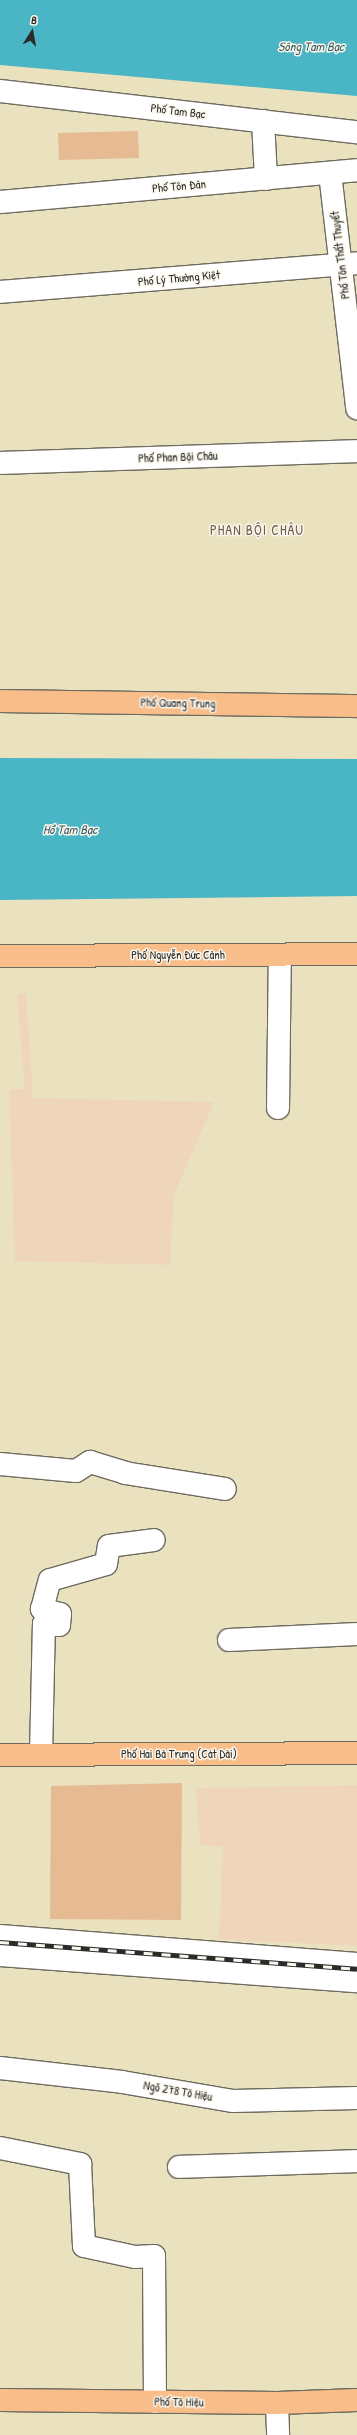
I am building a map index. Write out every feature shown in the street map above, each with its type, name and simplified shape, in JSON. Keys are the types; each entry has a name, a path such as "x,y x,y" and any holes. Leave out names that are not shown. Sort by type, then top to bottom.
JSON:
{"main road":[{"name":"Phố Quang Trung","path":"0,701 357,706"},
{"name":"Phố Nguyễn Đức Cảnh","path":"0,956 357,954"},
{"name":"Phố Hai Bà Trưng (Cát Dài)","path":"0,1755 357,1753"},
{"name":"Phố Tô Hiệu","path":"0,2400 277,2403 357,2400"}],"street":[{"name":"Phố Tam Bạc","path":"0,91 357,132"},
{"path":"263,121 266,179"},
{"name":"Phố Tôn Đản","path":"0,202 357,170"},
{"name":"Phố Tôn Thất Thuyết","path":"330,172 349,264 357,408"},
{"name":"Phố Lý Thường Kiệt","path":"0,292 349,264"},
{"name":"Phố Phan Bội Châu","path":"0,463 357,452"},
{"path":"278,1108 280,955"},
{"path":"0,1464 76,1471 90,1462 125,1473 225,1489"},
{"path":"41,1754 44,1624 59,1625 60,1614 42,1610 50,1580 106,1564 109,1546 154,1540"},
{"path":"229,1640 357,1634"},
{"path":"0,1936 357,1964"},
{"path":"0,1955 357,1981"},
{"name":"Ngõ 278 Tô Hiệu","path":"0,2068 122,2082 233,2101 357,2098"},
{"path":"0,2148 80,2164 84,2246 135,2257 154,2256 156,2402"},
{"path":"179,2167 357,2161"},
{"path":"277,2403 278,2435"}],"shaded area":[{"path":"26,993 33,1098 214,1102 174,1195 170,1265 15,1261 9,1089 25,1089 17,994"},
{"path":"357,1785 357,1946 219,1939 223,1847 200,1845 196,1788"}],"water":[{"name":"Sông Tam Bạc","path":"0,0 357,0 357,96 0,65"},
{"name":"Hồ Tam Bạc","path":"0,758 357,759 357,896 0,900"}],"building":[{"path":"138,131 139,158 59,160 58,133"},
{"path":"182,1783 181,1920 50,1919 51,1786"}],"railway":[{"path":"0,1942 357,1969"}],"district":[{"name":"PHAN BỘI CHÂU","path":"257,530"}]}
